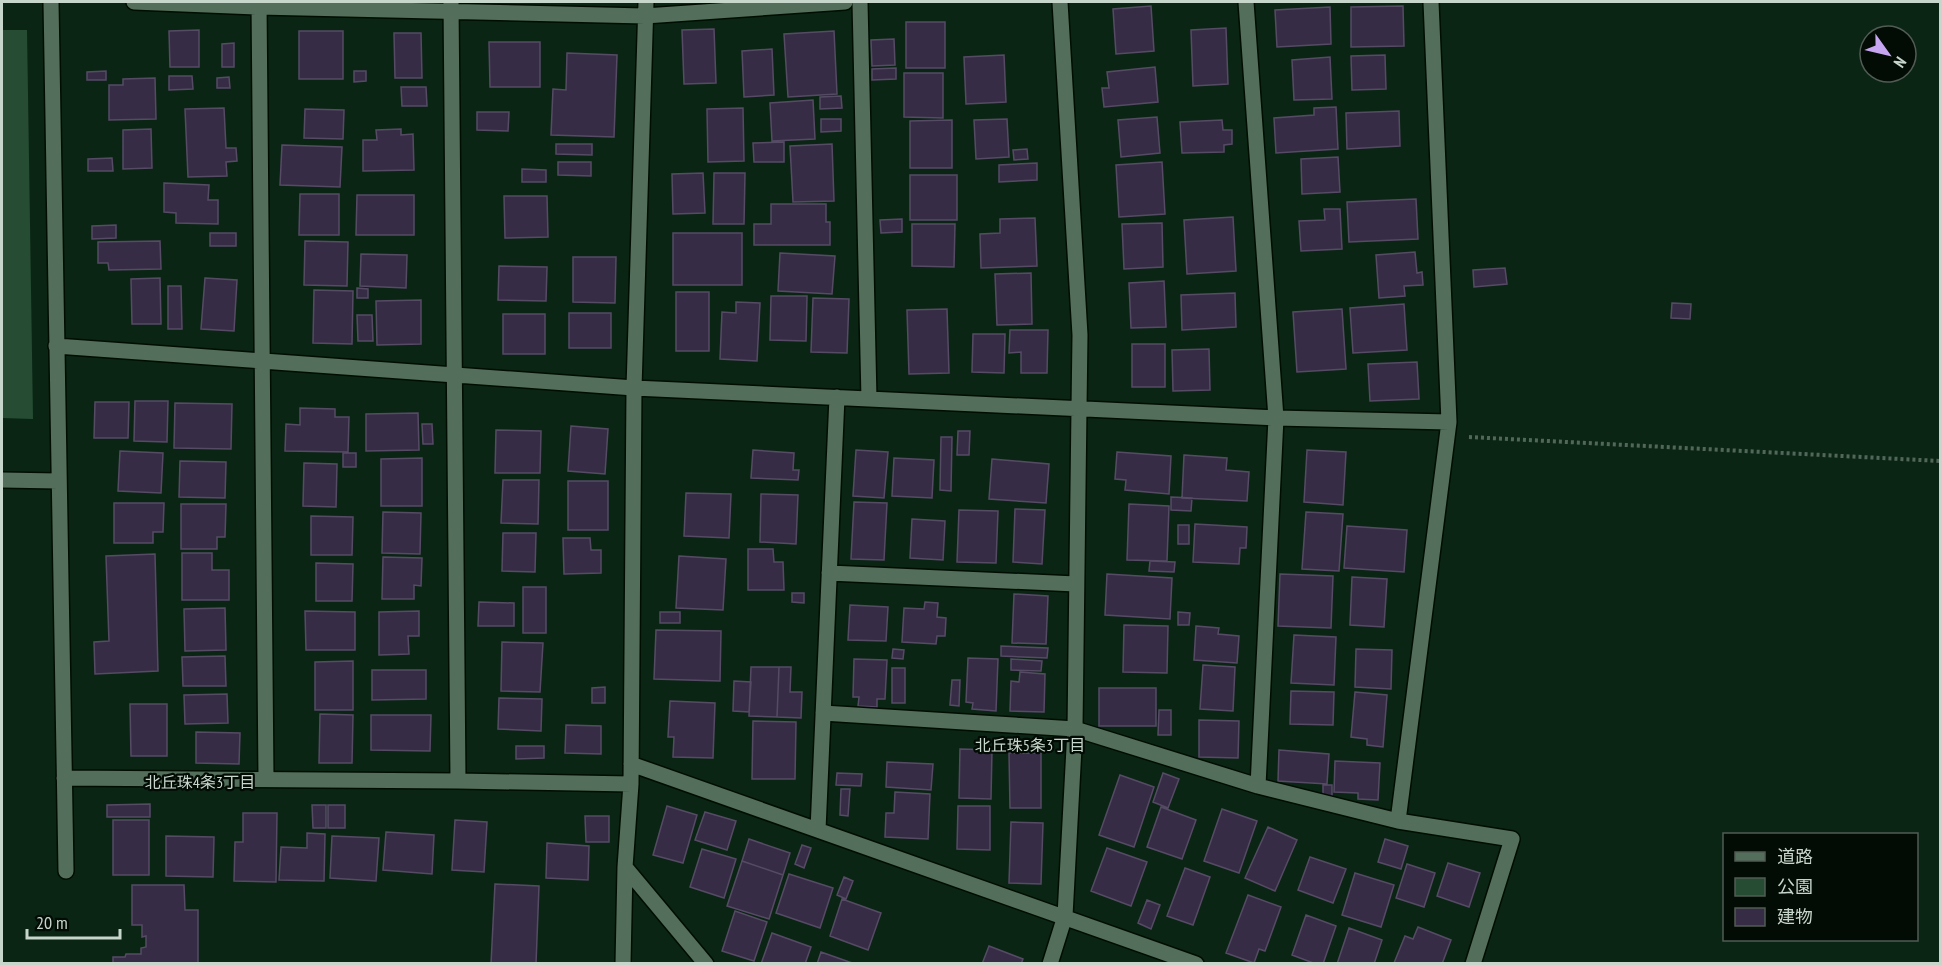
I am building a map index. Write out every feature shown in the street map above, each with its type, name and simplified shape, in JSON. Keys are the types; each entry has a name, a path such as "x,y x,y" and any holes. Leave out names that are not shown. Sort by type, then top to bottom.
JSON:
{"street":[{"path":"51,2 66,871"},
{"path":"134,2 646,9 845,2"},
{"path":"860,2 869,399"},
{"path":"1050,963 1065,916 1075,729 1080,335 1060,2"},
{"path":"1246,2 1276,418 1258,786"},
{"path":"1398,821 1448,429 1431,2"},
{"path":"259,4 266,779"},
{"path":"451,6 458,781"},
{"path":"623,963 624,867 631,784 634,388 646,9"},
{"path":"56,346 634,388 1079,408 1448,429"},
{"path":"818,830 837,397"},
{"path":"2,480 58,481"},
{"path":"829,573 1076,584"},
{"path":"823,713 1075,729 1258,786 1398,821 1512,839 1473,963"},
{"path":"631,764 1196,963"},
{"path":"64,778 631,784"},
{"path":"624,867 706,963"}],"path":[{"path":"1448,429 1941,461"}],"green space":[{"path":"2,30 27,30 33,419 2,418"}],"building":[{"path":"1151,6 1154,51 1116,54 1113,9"},
{"path":"1403,6 1404,46 1351,47 1351,7"},
{"path":"1330,7 1331,44 1277,47 1275,10"},
{"path":"906,22 945,22 945,68 906,68"},
{"path":"1226,28 1228,84 1193,86 1191,30"},
{"path":"714,29 716,83 684,84 682,30"},
{"path":"199,30 199,67 170,67 169,31"},
{"path":"299,31 343,31 343,79 299,79"},
{"path":"834,31 837,94 788,97 784,34"},
{"path":"394,33 421,33 422,78 395,78"},
{"path":"894,39 895,65 872,66 871,40"},
{"path":"489,42 540,42 540,87 490,87"},
{"path":"234,43 234,67 222,67 222,44"},
{"path":"772,49 774,95 744,97 742,51"},
{"path":"567,53 617,55 614,137 551,135 553,89 566,90"},
{"path":"1004,55 1006,102 966,104 964,57"},
{"path":"1385,55 1386,89 1352,90 1351,56"},
{"path":"1330,57 1332,99 1294,100 1292,60"},
{"path":"1155,67 1158,102 1104,107 1102,88 1109,88 1107,72"},
{"path":"896,68 896,79 872,80 872,69"},
{"path":"106,71 106,80 87,80 87,72"},
{"path":"354,71 366,71 366,81 354,82"},
{"path":"904,73 943,73 943,118 904,117"},
{"path":"169,76 192,76 193,89 169,90"},
{"path":"229,77 230,88 217,88 217,78"},
{"path":"155,78 156,119 109,120 109,85 123,85 123,79"},
{"path":"401,87 426,87 427,106 402,106"},
{"path":"841,96 842,108 820,109 820,97"},
{"path":"813,100 815,139 772,141 770,103"},
{"path":"1336,107 1338,149 1276,153 1274,118 1314,115 1314,108"},
{"path":"224,108 226,148 236,148 237,161 226,162 227,176 188,177 185,109"},
{"path":"743,108 744,161 708,162 707,109"},
{"path":"305,109 344,110 343,139 304,138"},
{"path":"1399,111 1400,146 1347,149 1346,113"},
{"path":"477,112 509,112 508,131 477,130"},
{"path":"1157,117 1160,153 1121,157 1118,120"},
{"path":"821,119 841,119 841,131 821,132"},
{"path":"1007,119 1009,157 976,159 974,120"},
{"path":"952,120 952,168 910,168 910,121"},
{"path":"1222,120 1223,130 1232,130 1232,144 1224,145 1224,152 1182,153 1180,122"},
{"path":"151,129 152,168 123,169 123,130"},
{"path":"401,129 401,135 413,134 414,170 363,171 363,140 377,140 376,130"},
{"path":"784,142 784,162 754,162 753,143"},
{"path":"556,144 592,144 592,155 556,154"},
{"path":"832,144 834,201 793,202 790,146"},
{"path":"282,145 342,147 340,187 280,185"},
{"path":"1027,149 1028,159 1014,160 1013,150"},
{"path":"1338,157 1340,192 1302,194 1301,159"},
{"path":"112,158 113,171 88,171 88,159"},
{"path":"558,162 591,162 591,176 558,175"},
{"path":"1162,162 1165,214 1119,217 1116,165"},
{"path":"1037,163 1037,180 999,182 999,165"},
{"path":"522,169 546,170 546,182 522,182"},
{"path":"703,173 705,213 673,214 672,174"},
{"path":"714,173 745,173 744,224 713,224"},
{"path":"910,175 957,175 957,220 910,220"},
{"path":"164,183 209,185 208,200 218,200 218,224 176,223 176,213 164,212"},
{"path":"300,194 339,194 339,235 299,235"},
{"path":"357,195 414,195 414,235 356,235"},
{"path":"504,196 547,196 548,237 505,238"},
{"path":"1416,199 1418,239 1349,242 1347,202"},
{"path":"771,204 826,204 826,222 830,222 830,245 754,245 754,224 771,224"},
{"path":"1324,209 1340,209 1342,249 1301,251 1299,221 1325,220"},
{"path":"1233,217 1236,271 1187,274 1184,220"},
{"path":"1035,218 1037,266 981,268 980,234 1000,233 1000,219"},
{"path":"902,219 902,232 881,233 880,220"},
{"path":"1162,223 1163,267 1124,269 1122,224"},
{"path":"912,224 955,224 954,267 912,266"},
{"path":"116,225 116,238 92,239 92,226"},
{"path":"210,233 236,233 236,246 210,246"},
{"path":"673,233 742,233 742,285 673,285"},
{"path":"160,241 161,269 109,270 108,263 98,263 98,242"},
{"path":"305,241 348,242 347,286 304,285"},
{"path":"1415,252 1417,273 1422,272 1423,285 1404,286 1405,296 1379,298 1376,255"},
{"path":"780,253 835,256 832,294 778,291"},
{"path":"361,254 407,255 406,288 360,286"},
{"path":"573,257 616,257 615,303 573,302"},
{"path":"499,266 547,267 546,301 498,300"},
{"path":"1505,268 1507,284 1474,287 1473,270"},
{"path":"1031,273 1032,324 997,325 995,274"},
{"path":"160,278 161,324 132,324 131,279"},
{"path":"205,278 237,280 234,331 201,329"},
{"path":"1164,281 1166,327 1131,328 1129,283"},
{"path":"168,286 181,286 182,329 168,329"},
{"path":"357,288 368,289 368,298 357,298"},
{"path":"314,290 353,291 352,344 313,343"},
{"path":"676,292 709,292 709,351 676,351"},
{"path":"1235,293 1236,327 1182,330 1181,295"},
{"path":"771,296 807,296 806,341 770,340"},
{"path":"813,298 849,299 847,353 811,352"},
{"path":"421,300 421,344 377,345 376,301"},
{"path":"736,302 760,303 757,361 720,359 722,312 736,313"},
{"path":"1672,303 1691,304 1690,319 1671,318"},
{"path":"1404,304 1407,350 1353,353 1350,308"},
{"path":"947,309 949,373 909,374 907,310"},
{"path":"1342,309 1346,369 1297,372 1293,312"},
{"path":"569,313 611,313 611,348 569,348"},
{"path":"503,314 545,314 545,354 503,354"},
{"path":"357,315 372,315 373,341 358,341"},
{"path":"1010,330 1048,330 1047,373 1021,373 1021,352 1009,353"},
{"path":"973,334 1005,334 1004,373 972,372"},
{"path":"1132,344 1165,344 1165,387 1132,387"},
{"path":"1209,349 1210,390 1173,391 1172,350"},
{"path":"1417,362 1419,399 1370,401 1368,364"},
{"path":"135,401 168,401 167,442 134,441"},
{"path":"95,402 129,402 128,438 94,438"},
{"path":"175,403 232,404 231,449 174,448"},
{"path":"300,408 335,409 335,417 349,417 348,452 285,451 286,424 300,425"},
{"path":"418,413 419,450 366,451 366,414"},
{"path":"422,424 432,424 433,444 423,444"},
{"path":"571,426 608,429 605,474 568,471"},
{"path":"496,430 541,431 540,473 495,473"},
{"path":"958,431 970,431 969,455 957,455"},
{"path":"941,437 952,437 951,491 940,490"},
{"path":"753,450 794,453 793,470 799,470 798,480 751,478"},
{"path":"856,450 888,452 884,498 853,496"},
{"path":"1307,450 1346,452 1343,505 1304,502"},
{"path":"120,451 163,453 161,493 118,491"},
{"path":"1117,452 1171,456 1169,494 1125,490 1126,480 1115,479"},
{"path":"343,453 356,453 356,467 343,467"},
{"path":"1184,455 1227,458 1226,470 1249,472 1247,501 1182,498"},
{"path":"422,458 422,506 381,506 381,459"},
{"path":"894,458 934,460 932,498 892,496"},
{"path":"992,459 1049,464 1046,503 989,499"},
{"path":"180,461 226,462 225,498 179,497"},
{"path":"304,463 337,464 336,507 303,506"},
{"path":"503,480 539,480 538,524 501,523"},
{"path":"568,481 608,481 608,530 568,530"},
{"path":"686,493 731,494 729,538 684,536"},
{"path":"761,494 798,495 796,544 760,542"},
{"path":"1171,497 1192,498 1191,511 1171,510"},
{"path":"854,502 887,503 884,560 851,559"},
{"path":"114,503 164,503 163,532 153,532 153,543 114,543"},
{"path":"181,504 226,504 225,537 217,537 217,549 181,549"},
{"path":"1129,504 1169,506 1167,561 1127,560"},
{"path":"1015,509 1045,510 1042,564 1013,562"},
{"path":"959,510 998,511 996,563 957,562"},
{"path":"383,512 421,513 420,554 382,553"},
{"path":"1306,512 1343,514 1339,571 1302,569"},
{"path":"311,516 353,517 352,555 311,555"},
{"path":"912,519 945,521 943,560 910,558"},
{"path":"1195,524 1247,527 1246,548 1240,548 1239,564 1193,562"},
{"path":"1178,525 1189,525 1189,544 1178,544"},
{"path":"1347,526 1407,530 1404,572 1344,568"},
{"path":"503,533 536,533 535,572 502,571"},
{"path":"563,538 590,538 591,550 601,550 601,573 564,574"},
{"path":"748,549 773,549 774,562 783,562 784,590 748,590"},
{"path":"182,553 212,553 212,570 229,570 229,600 182,600"},
{"path":"155,554 158,671 95,674 94,642 109,641 106,556"},
{"path":"679,556 726,559 723,610 676,608"},
{"path":"383,557 422,558 421,586 414,585 414,599 382,599"},
{"path":"1150,561 1175,562 1174,572 1149,571"},
{"path":"316,563 353,564 352,601 316,601"},
{"path":"1107,574 1172,578 1170,619 1105,615"},
{"path":"1280,574 1333,576 1331,628 1278,626"},
{"path":"1352,577 1387,579 1384,627 1350,625"},
{"path":"523,587 546,587 546,633 523,633"},
{"path":"792,593 804,593 804,603 792,602"},
{"path":"1014,594 1048,596 1046,644 1012,643"},
{"path":"479,602 514,603 514,626 478,626"},
{"path":"925,602 938,603 937,617 946,618 945,636 937,636 936,644 902,642 904,608 924,609"},
{"path":"850,605 888,607 886,641 848,640"},
{"path":"225,608 226,650 185,651 184,609"},
{"path":"305,611 355,612 355,650 306,650"},
{"path":"419,611 419,636 408,636 409,654 379,655 379,612"},
{"path":"660,612 680,612 680,623 660,623"},
{"path":"1178,612 1190,613 1189,625 1178,625"},
{"path":"1124,625 1168,626 1167,673 1123,672"},
{"path":"1196,626 1219,628 1218,634 1239,636 1237,663 1194,660"},
{"path":"656,630 721,631 720,681 654,679"},
{"path":"1294,635 1336,637 1334,685 1291,683"},
{"path":"502,642 543,643 540,692 501,691"},
{"path":"1001,646 1048,648 1047,658 1001,656"},
{"path":"893,649 904,650 903,659 892,658"},
{"path":"1356,649 1392,650 1391,689 1355,687"},
{"path":"225,656 226,686 183,686 182,657"},
{"path":"968,658 998,659 996,711 972,709 973,703 966,702"},
{"path":"854,659 887,660 885,699 877,699 877,707 858,706 859,697 853,697"},
{"path":"1011,659 1042,661 1041,671 1011,670"},
{"path":"353,661 353,710 315,710 315,662"},
{"path":"1203,665 1235,667 1233,711 1200,709"},
{"path":"751,667 779,667 777,717 749,716"},
{"path":"779,667 791,667 790,692 802,692 801,718 777,717"},
{"path":"892,668 905,668 905,703 892,703"},
{"path":"372,670 426,670 426,699 372,700"},
{"path":"1020,672 1045,674 1044,712 1010,711 1011,681 1019,682"},
{"path":"952,680 960,680 959,706 950,705"},
{"path":"734,681 751,682 749,712 733,711"},
{"path":"605,687 605,703 592,703 592,688"},
{"path":"1099,688 1156,688 1156,726 1099,726"},
{"path":"1291,691 1334,692 1333,725 1290,724"},
{"path":"1355,692 1387,695 1383,747 1367,745 1367,739 1351,737"},
{"path":"227,694 228,723 185,724 184,695"},
{"path":"499,698 542,699 541,731 498,729"},
{"path":"670,701 715,703 713,758 673,757 674,737 668,737"},
{"path":"130,704 167,704 167,756 131,756"},
{"path":"1159,710 1171,710 1171,735 1158,735"},
{"path":"320,714 353,715 352,763 319,763"},
{"path":"371,715 431,715 430,751 371,750"},
{"path":"1199,720 1239,721 1238,758 1199,757"},
{"path":"753,721 796,722 795,779 752,779"},
{"path":"566,725 601,726 601,754 565,753"},
{"path":"196,732 240,733 239,764 196,763"},
{"path":"516,746 544,746 544,758 516,759"},
{"path":"960,749 992,750 991,799 959,798"},
{"path":"1279,750 1329,754 1327,784 1278,781"},
{"path":"1009,753 1041,753 1041,808 1010,808"},
{"path":"1335,761 1380,763 1378,800 1358,799 1358,793 1334,792"},
{"path":"887,762 933,764 931,790 886,787"},
{"path":"837,773 862,774 861,786 836,785"},
{"path":"1163,773 1179,779 1168,808 1153,802"},
{"path":"1120,775 1154,787 1134,847 1099,835"},
{"path":"1323,785 1332,785 1332,799 1323,798"},
{"path":"841,789 850,789 848,816 840,815"},
{"path":"895,792 930,794 928,839 885,837 886,813 894,813"},
{"path":"150,804 150,817 107,817 107,805"},
{"path":"312,805 326,805 326,828 313,828"},
{"path":"328,805 345,805 345,828 328,828"},
{"path":"667,806 697,815 683,863 653,855"},
{"path":"958,806 990,806 990,850 957,849"},
{"path":"1161,807 1196,820 1182,859 1147,847"},
{"path":"1222,809 1257,821 1239,873 1204,861"},
{"path":"705,812 736,821 727,850 695,840"},
{"path":"243,813 277,813 276,882 234,881 235,842 243,842"},
{"path":"585,816 609,816 609,842 586,842"},
{"path":"113,820 149,820 149,875 113,875"},
{"path":"455,820 487,822 484,872 452,870"},
{"path":"1011,822 1043,823 1041,884 1009,883"},
{"path":"1268,827 1297,840 1275,891 1245,878"},
{"path":"386,832 434,835 432,874 383,870"},
{"path":"307,833 325,834 324,881 279,880 281,847 307,848"},
{"path":"166,836 214,837 213,877 166,876"},
{"path":"332,836 379,838 376,881 330,878"},
{"path":"749,839 790,853 783,875 742,861"},
{"path":"1385,839 1408,846 1401,869 1378,862"},
{"path":"547,843 589,846 588,880 546,878"},
{"path":"802,845 811,848 804,868 795,864"},
{"path":"1107,848 1147,862 1131,906 1091,891"},
{"path":"702,849 736,859 724,898 690,887"},
{"path":"1310,857 1346,869 1333,903 1298,890"},
{"path":"742,861 783,875 769,919 727,906"},
{"path":"1448,863 1480,873 1469,907 1437,896"},
{"path":"1407,864 1435,873 1424,907 1396,898"},
{"path":"1185,868 1210,877 1193,925 1167,916"},
{"path":"1355,873 1394,885 1381,927 1342,915"},
{"path":"789,874 833,888 820,928 776,913"},
{"path":"844,877 853,881 846,899 837,895"},
{"path":"495,884 539,886 536,964 491,964"},
{"path":"132,885 184,885 185,910 198,910 198,964 113,964 113,957 141,954 141,948 146,947 146,936 142,937 142,925 132,925"},
{"path":"1248,895 1281,907 1265,951 1259,949 1254,963 1226,953"},
{"path":"842,899 881,913 868,950 830,936"},
{"path":"1147,900 1160,905 1151,929 1138,923"},
{"path":"735,911 767,922 754,961 722,951"},
{"path":"1306,915 1336,926 1323,964 1316,964 1292,955"},
{"path":"1418,927 1451,940 1442,964 1394,963 1405,936 1413,939"},
{"path":"1349,928 1382,940 1374,964 1337,964"},
{"path":"772,933 811,947 805,964 761,964"},
{"path":"989,946 1023,959 1021,964 982,964"},
{"path":"821,952 855,964 817,964"}],"district":[{"name":"北丘珠5条3丁目","path":"1030,745"},
{"name":"北丘珠4条3丁目","path":"200,782"}]}
